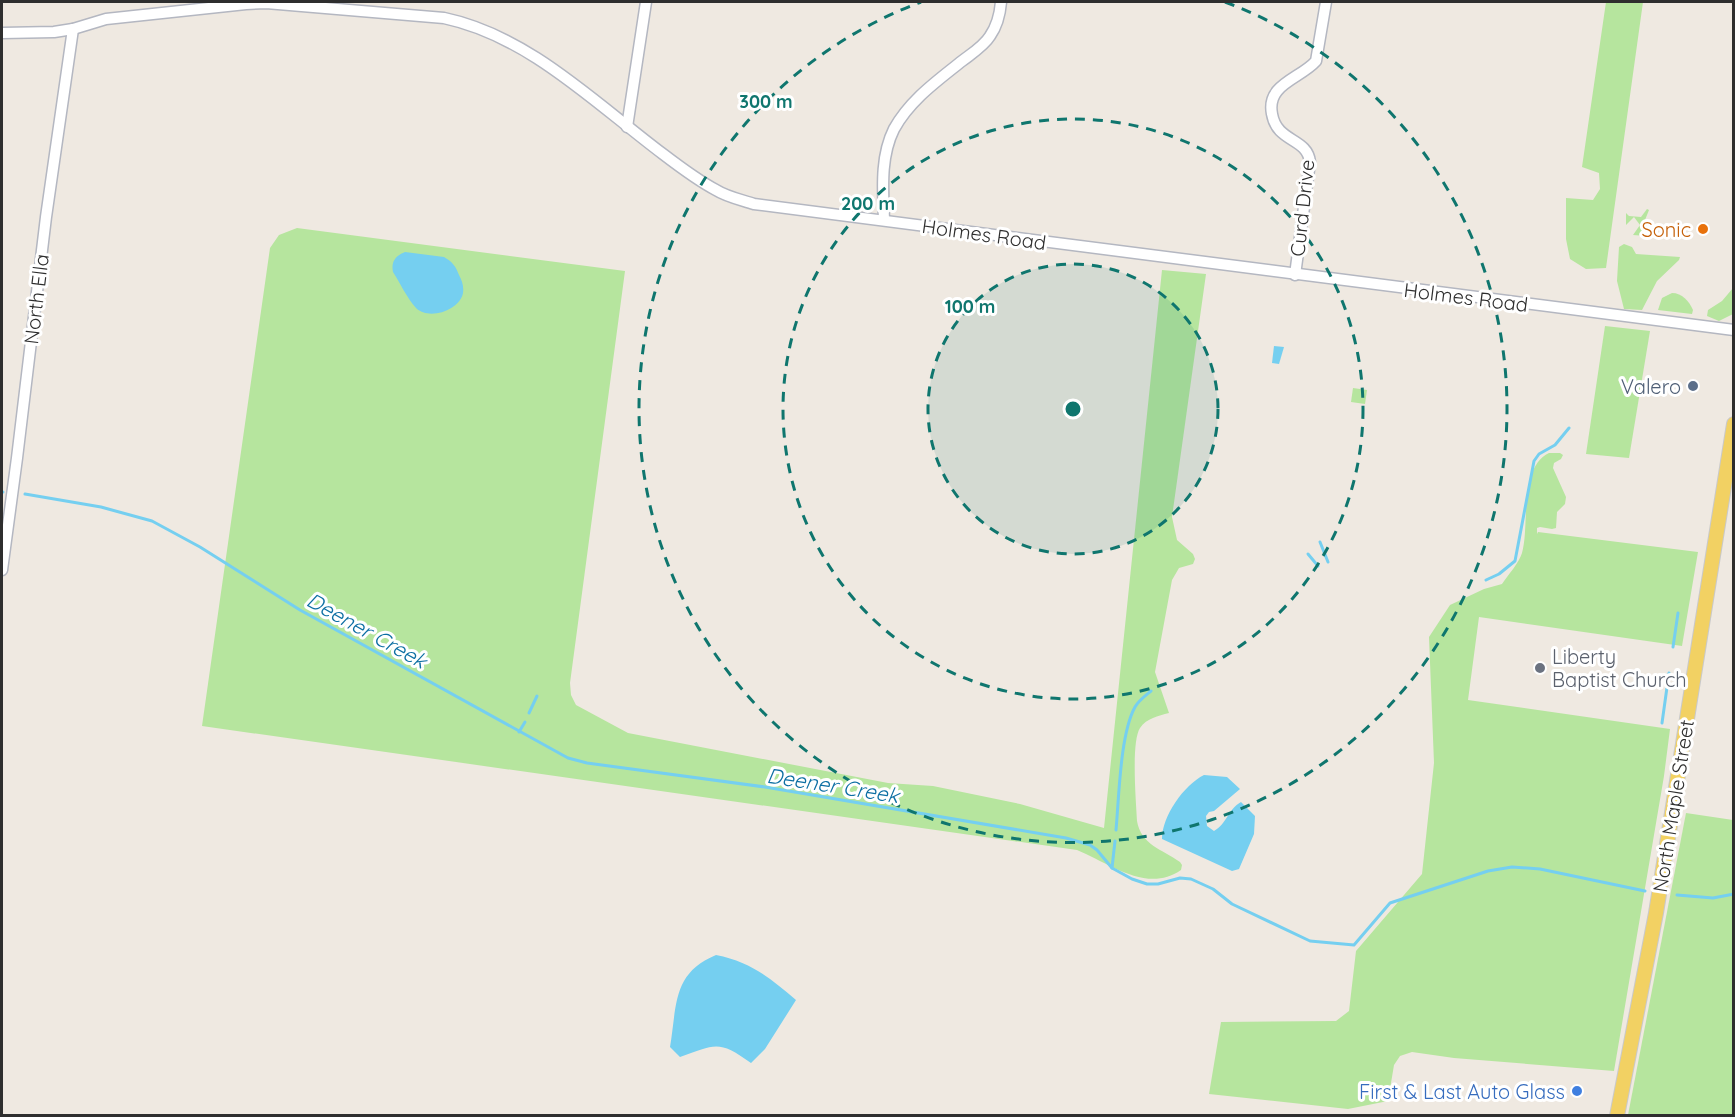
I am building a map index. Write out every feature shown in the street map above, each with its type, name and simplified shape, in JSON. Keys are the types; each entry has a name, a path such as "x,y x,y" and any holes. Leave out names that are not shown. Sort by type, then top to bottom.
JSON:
{"main road":[{"name":"North Maple Street","path":"1617,1116 1656,913 1734,424"}],"street":[{"path":"627,127 646,2"},
{"path":"884,220 882,189 884,164 894,130 909,108 926,90 990,37 997,23 1001,2"},
{"name":"Curd Drive","path":"1295,275 1310,162 1307,149 1285,136 1277,128 1271,106 1275,92 1280,86 1316,61 1326,2"},
{"name":"Holmes Road","path":"2,33 73,29 106,19 266,3 444,18 464,22 521,48 562,76 687,172 717,191 754,204 1734,330"},
{"name":"North Ella","path":"2,570 46,217 73,29"}],"green space":[{"path":"1606,2 1643,2 1606,268 1586,269 1570,259 1566,239 1566,198 1593,200 1600,189 1599,173 1582,167"},
{"path":"1647,209 1649,210 1645,220 1646,236 1633,235 1640,225 1634,217 1626,225 1626,213 1629,216 1641,217"},
{"path":"297,228 625,271 570,683 571,695 576,705 628,733 888,783 933,786 1020,804 1104,828 1162,270 1206,274 1172,517 1177,540 1193,554 1195,559 1193,564 1179,568 1172,580 1155,672 1169,713 1149,720 1140,728 1137,735 1135,759 1139,829 1153,846 1180,862 1181,870 1168,877 1142,878 1128,874 1077,850 202,726 270,248 279,235"},
{"path":"1624,244 1632,247 1636,254 1680,257 1657,281 1642,310 1624,309 1617,281 1619,247"},
{"path":"1733,288 1733,314 1719,321 1707,316 1708,310 1722,301"},
{"path":"1672,293 1679,294 1687,301 1693,310 1692,314 1658,310 1662,298"},
{"path":"1605,326 1650,331 1629,458 1586,454"},
{"path":"1353,388 1367,390 1365,404 1351,402"},
{"path":"1549,453 1563,455 1554,463 1553,468 1566,497 1565,504 1557,512 1556,528 1540,527 1537,528 1537,534 1538,532 1698,552 1682,646 1479,617 1468,700 1670,729 1614,1071 1454,1058 1412,1052 1400,1056 1394,1065 1388,1101 1348,1109 1209,1094 1221,1022 1336,1021 1349,1011 1356,951 1422,874 1434,763 1429,637 1450,605 1484,589 1502,584 1516,565 1524,542 1529,484 1539,460"},
{"path":"1686,813 1733,820 1733,1115 1628,1115"}],"water":[{"path":"405,252 444,257 452,263 462,281 461,299 443,312 428,314 416,308 393,272 394,260"},
{"path":"1274,346 1284,347 1279,364 1272,363"},
{"path":"1204,775 1227,777 1240,789 1214,811 1209,812 1206,816 1207,826 1214,831 1241,802 1255,816 1254,834 1239,869 1232,871 1162,839 1170,811 1189,786"},
{"path":"716,955 740,962 759,972 796,1000 765,1049 751,1063 717,1046 680,1057 670,1047 676,1005 684,981 702,962"}],"waterway":[{"path":"1486,580 1499,574 1515,561 1534,461 1539,454 1555,445 1569,428"},
{"name":"Deener Creek","path":"25,494 101,507 152,521 200,547 300,610 568,758 587,763 765,787 1066,838 1090,845 1112,868 1132,879 1147,884 1158,884 1180,878 1191,879 1213,889 1232,904 1310,941 1354,945 1390,903 1488,871 1512,867 1540,869 1645,891"},
{"path":"1320,542 1328,562"},
{"path":"1308,554 1318,566"},
{"path":"1673,647 1678,613"},
{"path":"1662,723 1669,673"},
{"path":"1116,830 1126,733 1135,707 1151,691"},
{"path":"529,713 537,696"},
{"path":"519,732 525,722"},
{"path":"1112,868 1115,841"},
{"name":"Deener Creek","path":"1677,895 1713,898 1734,894"}],"place":[{"name":"Sonic","path":"1703,229"},
{"name":"Valero","path":"1693,386"},
{"name":"Liberty Baptist Church","path":"1540,668"},
{"name":"First & Last Auto Glass","path":"1577,1091"}]}
